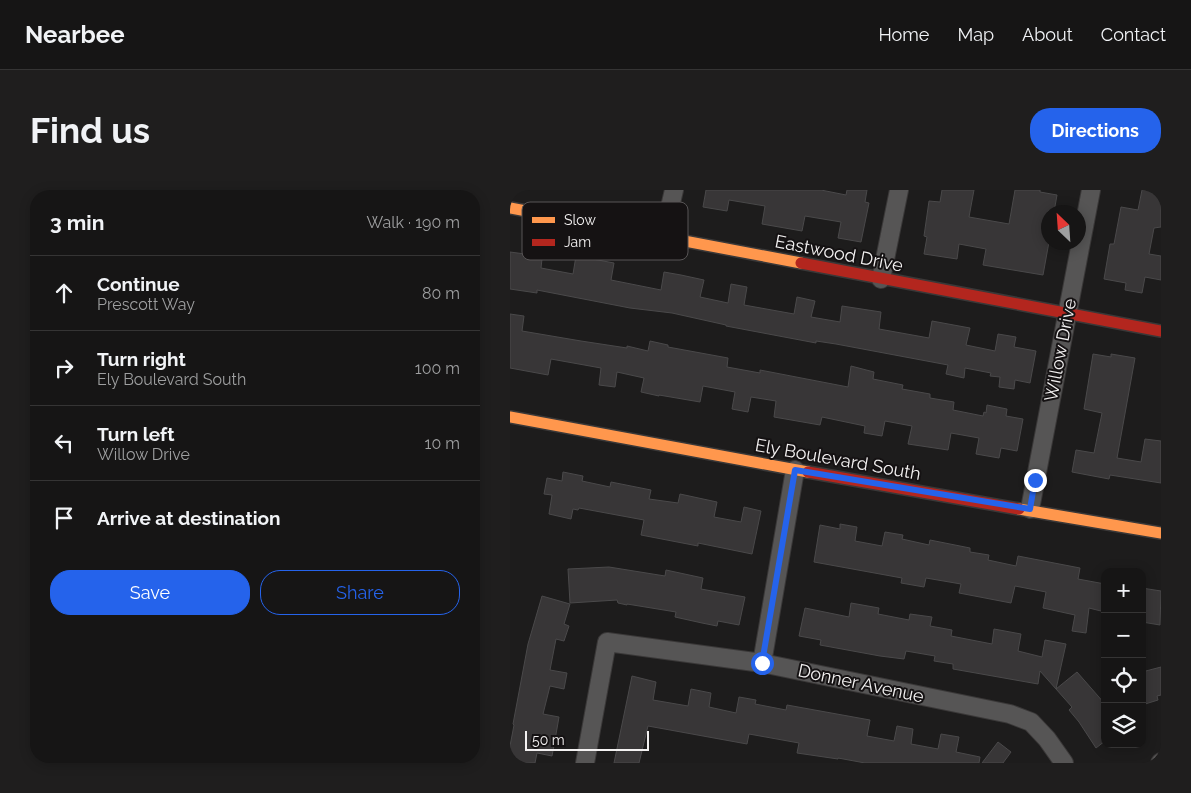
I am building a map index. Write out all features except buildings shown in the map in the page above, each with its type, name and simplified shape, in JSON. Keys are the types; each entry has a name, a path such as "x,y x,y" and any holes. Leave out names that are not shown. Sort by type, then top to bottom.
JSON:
{"street":[{"path":"881,279 899,190"},
{"name":"Willow Drive","path":"1030,509 1091,190"},
{"name":"Eastwood Drive","path":"688,242 1161,332"},
{"name":"Ely Boulevard South","path":"510,417 795,470 1161,532"},
{"path":"762,663 795,470"},
{"name":"Donner Avenue","path":"586,763 607,642 762,663 1010,714 1031,722 1047,739 1064,763"}],"traffic: slow":[{"path":"510,208 522,210"},
{"path":"688,242 801,263"},
{"path":"510,417 808,472"},
{"path":"1019,509 1161,533"}],"traffic: jam":[{"path":"801,263 1161,331"},
{"path":"808,472 1019,509"}],"route":[{"path":"762,663 795,470 1030,509 1035,480"}]}
